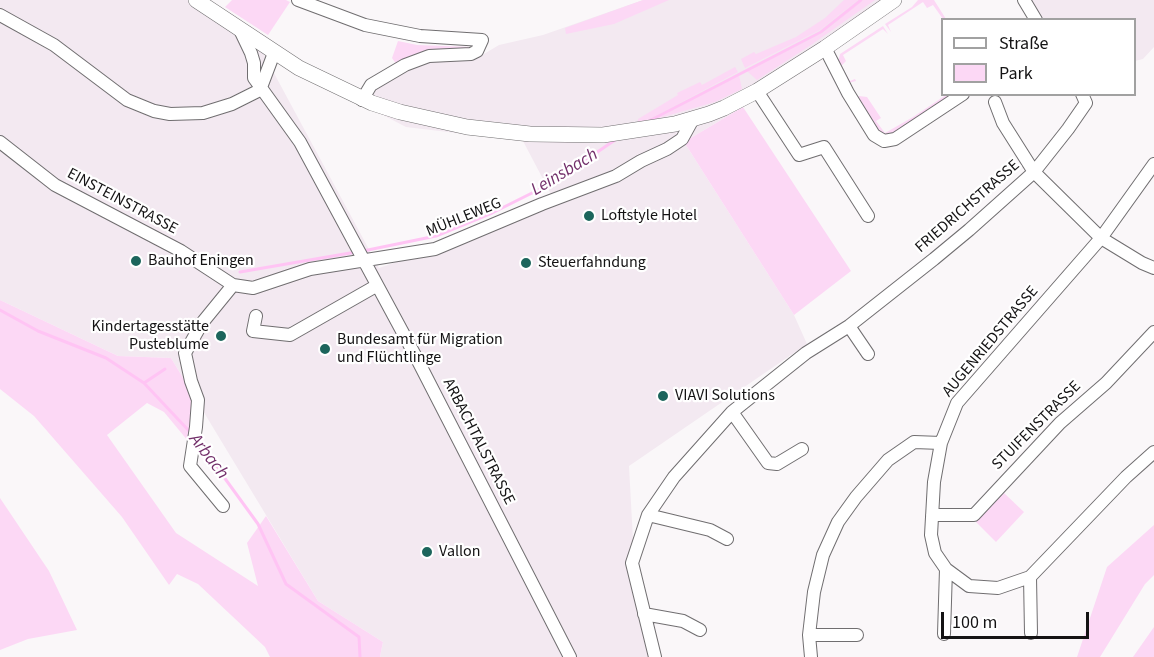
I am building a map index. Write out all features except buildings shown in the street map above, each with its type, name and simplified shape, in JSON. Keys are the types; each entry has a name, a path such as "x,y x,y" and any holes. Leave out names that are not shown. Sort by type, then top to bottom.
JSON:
{"main road":[{"path":"196,0 274,53 362,100 400,112 467,127 530,134 603,135 675,124 709,114 757,91 825,48 894,0"}],"street":[{"path":"298,0 365,26 420,36 482,40 477,51 471,54 429,56 405,65 371,85 362,100"},
{"path":"1024,0 1035,18"},
{"path":"0,15 54,45 127,100 154,111 179,114 203,113 232,104 260,90 274,53"},
{"name":"ARBACHTALSTRASSE","path":"240,30 254,63 254,78 260,90 300,142 416,357 570,657"},
{"path":"825,48 848,93 874,135 884,141 895,139 960,96"},
{"path":"254,63 262,55 274,53"},
{"path":"757,91 799,155 825,147 868,216"},
{"name":"FRIEDRICHSTRASSE","path":"655,657 632,562 648,515 674,477 732,412 806,353 849,326 969,230 1034,172 1086,103 1083,96"},
{"path":"995,102 1003,123 1034,172 1101,238 1154,268"},
{"name":"MÜHLEWEG","path":"233,285 253,288 310,269 435,249 615,176 682,139 693,119"},
{"name":"EINSTEINSTRASSE","path":"0,142 55,185 181,251 233,285"},
{"name":"AUGENRIEDSTRASSE","path":"1154,164 1101,238 957,403 941,443 934,482 931,535 935,553 946,569 969,586 998,588 1030,578 1126,477 1154,452"},
{"path":"224,506 190,466 198,400 185,353 202,323 233,285"},
{"path":"256,316 253,331 290,335 376,285"},
{"path":"849,326 868,354"},
{"name":"STUIFENSTRASSE","path":"932,515 974,515 1060,423 1106,383 1154,332"},
{"path":"732,412 768,463 777,464 802,449"},
{"path":"811,657 809,635 814,592 823,555 838,522 888,460 914,442 941,443"},
{"path":"648,515 710,530 727,539"},
{"name":"AUGENRIEDSTRASSE","path":"944,634 946,569"},
{"path":"1030,578 1031,633"},
{"path":"644,614 683,621 700,630"},
{"path":"809,635 857,635"}],"shaded area":[{"path":"0,0 190,0 261,49 379,268 474,235 554,200 523,141 406,127 356,101 419,62 479,57 499,45 543,35 643,0 896,0 825,46 743,107 684,142 794,315 807,344 629,466 633,540 657,657 380,657 383,642 318,601 171,358 118,356 0,300"},
{"path":"1029,0 1154,0 1154,47 1143,59 1136,61 1136,18 1041,18"}],"green space":[{"path":"232,0 286,0 290,2 268,35 225,7"},
{"path":"643,0 669,0 614,24 566,34 565,28"},
{"path":"844,0 858,0 820,30 745,68 741,59 796,37 825,18"},
{"path":"863,0 875,0 757,80 747,71 823,33"},
{"path":"918,0 934,0 945,18 942,18 933,5 927,8 923,2 888,25 891,32 885,24 912,7"},
{"path":"883,26 888,34 883,29 843,55 846,61 841,66 850,81 855,79 856,81 848,83 838,63 840,54"},
{"path":"398,41 417,45 471,47 471,50 397,65 392,58"},
{"path":"735,67 738,72 650,119 638,123 638,119 678,95 677,93 700,82 702,85"},
{"path":"739,75 742,89 715,102 656,119"},
{"path":"944,96 953,96 896,134 887,136 878,131 857,98 867,97 881,118 876,121 885,133"},
{"path":"743,107 851,271 794,315 684,142"},
{"path":"0,300 118,356 171,358 194,396 188,441 164,412 147,403 107,435 176,533 258,586 247,543 266,516 318,601 383,642 380,657 270,657 265,647 198,584 177,574 169,585 122,517 34,416 0,389"},
{"path":"1004,493 1024,512 996,542 976,522"},
{"path":"0,498 49,571 77,630 28,639 0,650"},
{"path":"1154,525 1154,575 1145,584 1100,657 1077,657 1107,567"},
{"path":"1154,627 1154,657 1133,657"}],"waterway":[{"name":"Leinsbach","path":"647,122 821,32 861,0"},
{"name":"Leinsbach","path":"363,251 436,236 492,213 552,183 615,140"},
{"name":"Leinsbach","path":"240,272 356,252"},
{"name":"Arbach","path":"0,310 38,331 106,358 144,383 191,433"},
{"name":"Leinsbach","path":"144,383 165,369"},
{"name":"Arbach","path":"197,440 258,524 286,584 359,637 360,657"}],"place":[{"name":"Loftstyle Hotel","path":"589,216"},
{"name":"Bauhof Eningen","path":"136,261"},
{"name":"Steuerfahndung","path":"526,263"},
{"name":"Kindertagesstätte Pusteblume","path":"221,336"},
{"name":"Bundesamt für Migration und Flüchtlinge","path":"325,349"},
{"name":"VIAVI Solutions","path":"663,396"},
{"name":"Vallon","path":"427,552"}]}
